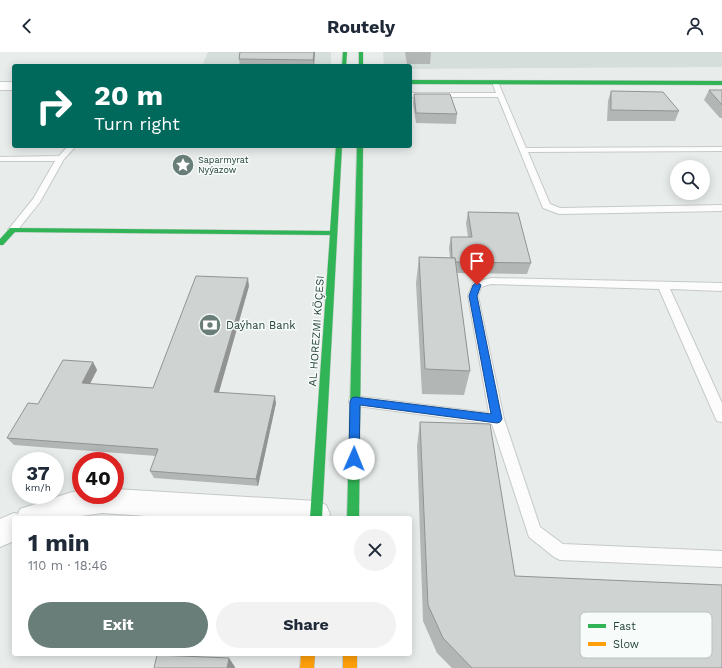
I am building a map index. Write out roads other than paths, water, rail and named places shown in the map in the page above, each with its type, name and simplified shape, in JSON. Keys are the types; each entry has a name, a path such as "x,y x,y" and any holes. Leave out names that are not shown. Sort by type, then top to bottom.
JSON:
{"street":[{"path":"344,64 345,52"},
{"path":"361,52 361,64"},
{"path":"412,82 722,83"},
{"path":"0,86 12,86"},
{"name":"AL HOREZMI KÖÇESI","path":"316,516 339,148"},
{"path":"353,516 360,148"},
{"path":"0,243 13,230 334,233"},
{"path":"36,516 72,504 102,501 316,516"},
{"path":"0,534 12,527"},
{"path":"307,668 308,656"},
{"path":"350,656 350,668"}],"lane":[{"path":"495,82 546,206 559,211 722,208"},
{"path":"412,95 500,94"},
{"path":"13,230 37,200 61,158 70,148"},
{"path":"522,150 722,149"},
{"path":"0,159 61,158"},
{"path":"722,287 491,281 477,285 473,296 497,419 534,532 560,552 722,559"},
{"path":"663,286 722,417"},
{"path":"355,401 497,419"}],"place":[{"name":"Saparmyrat Nyýazow","path":"183,165"},
{"name":"Daýhan Bank","path":"210,325"}]}
